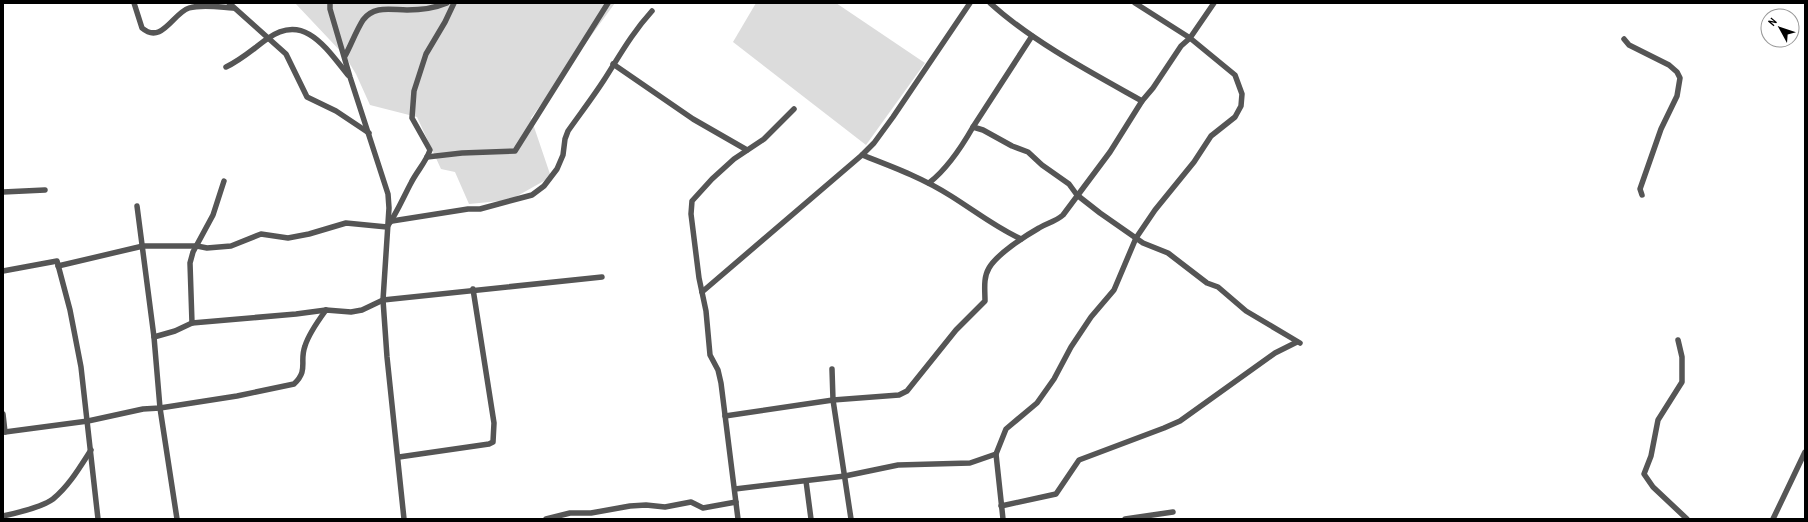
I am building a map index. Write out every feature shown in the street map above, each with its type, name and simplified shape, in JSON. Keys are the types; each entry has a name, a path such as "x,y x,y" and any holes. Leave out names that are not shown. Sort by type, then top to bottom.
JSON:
{"street":[{"path":"134,3 142,28 150,33 158,32 168,27 176,17 188,8 231,6 286,54 307,97 336,112 369,133"},
{"path":"330,3 330,9 350,76 388,194 383,300 387,358 399,457 404,519"},
{"path":"345,56 364,19 374,11 388,8 407,10 440,6 447,3"},
{"path":"387,227 392,221 412,181 430,150 412,118 414,91 426,54 445,22 454,3"},
{"path":"427,157 462,153 515,151 608,3"},
{"path":"702,292 862,156 893,118 970,3"},
{"path":"990,3 1006,18 1032,36 1142,101"},
{"path":"1003,519 996,454 1006,429 1037,403 1054,379 1071,347 1091,317 1114,290 1136,238 1155,210 1194,162 1211,136 1235,117 1241,106 1242,94 1235,75 1190,38 1135,3"},
{"path":"725,416 833,400 900,395 907,391 956,330 985,301 985,278 989,268 999,256 1040,227 1056,221 1077,196 1110,152 1142,101 1153,88 1181,46 1190,38 1214,3"},
{"path":"392,221 468,209 480,209 532,195 544,186 557,169 563,155 564,139 568,131 604,80 640,24 652,11"},
{"path":"226,67 239,61 269,38 286,29 296,28 307,32 322,44 350,76"},
{"path":"929,183 938,175 967,137 1032,36"},
{"path":"1624,39 1629,45 1669,66 1677,72 1680,78 1677,96 1662,129 1640,189 1642,194"},
{"path":"613,64 693,119 747,150"},
{"path":"738,519 722,383 718,370 710,356 706,312 691,214 692,201 734,159 764,139 794,109"},
{"path":"973,127 983,130 1012,146 1028,152 1042,165 1069,184 1077,196 1100,214 1143,243 1168,253 1207,283 1218,287 1246,311 1299,343 1275,353 1180,421 1079,460 1056,494 1001,506"},
{"path":"862,156 929,183 951,196 1000,230 1021,240"},
{"path":"192,323 190,263 213,215 224,181"},
{"path":"3,192 45,190"},
{"path":"137,206 154,337 160,408 177,519"},
{"path":"58,266 143,246 197,246 207,248 231,246 261,234 288,238 309,234 346,223 387,227"},
{"path":"3,271 57,261 76,335 88,421 98,519"},
{"path":"154,337 175,331 192,323 326,310 351,312 362,310 383,300 602,277"},
{"path":"399,457 489,444 493,442 493,416 473,290"},
{"path":"3,414 4,432 88,421 143,409 160,408 237,396 294,384 300,377 303,368 304,346 309,335 326,310"},
{"path":"1678,340 1682,357 1682,382 1658,420 1651,456 1644,474 1653,487 1687,519"},
{"path":"832,369 833,400 851,519"},
{"path":"3,516 52,500 72,479 91,450"},
{"path":"1774,519 1805,452"},
{"path":"734,488 845,476 898,465 970,463 996,454"},
{"path":"806,481 811,519"},
{"path":"546,519 570,513 591,513 630,506 646,505 665,508 691,502 703,508 736,502"},
{"path":"1125,519 1173,512"}],"shaded area":[{"path":"295,3 615,3 531,118 551,177 510,200 469,204 455,172 441,169 417,117 370,105 356,74 345,56"},
{"path":"756,3 836,3 925,63 866,145 733,42"}]}
